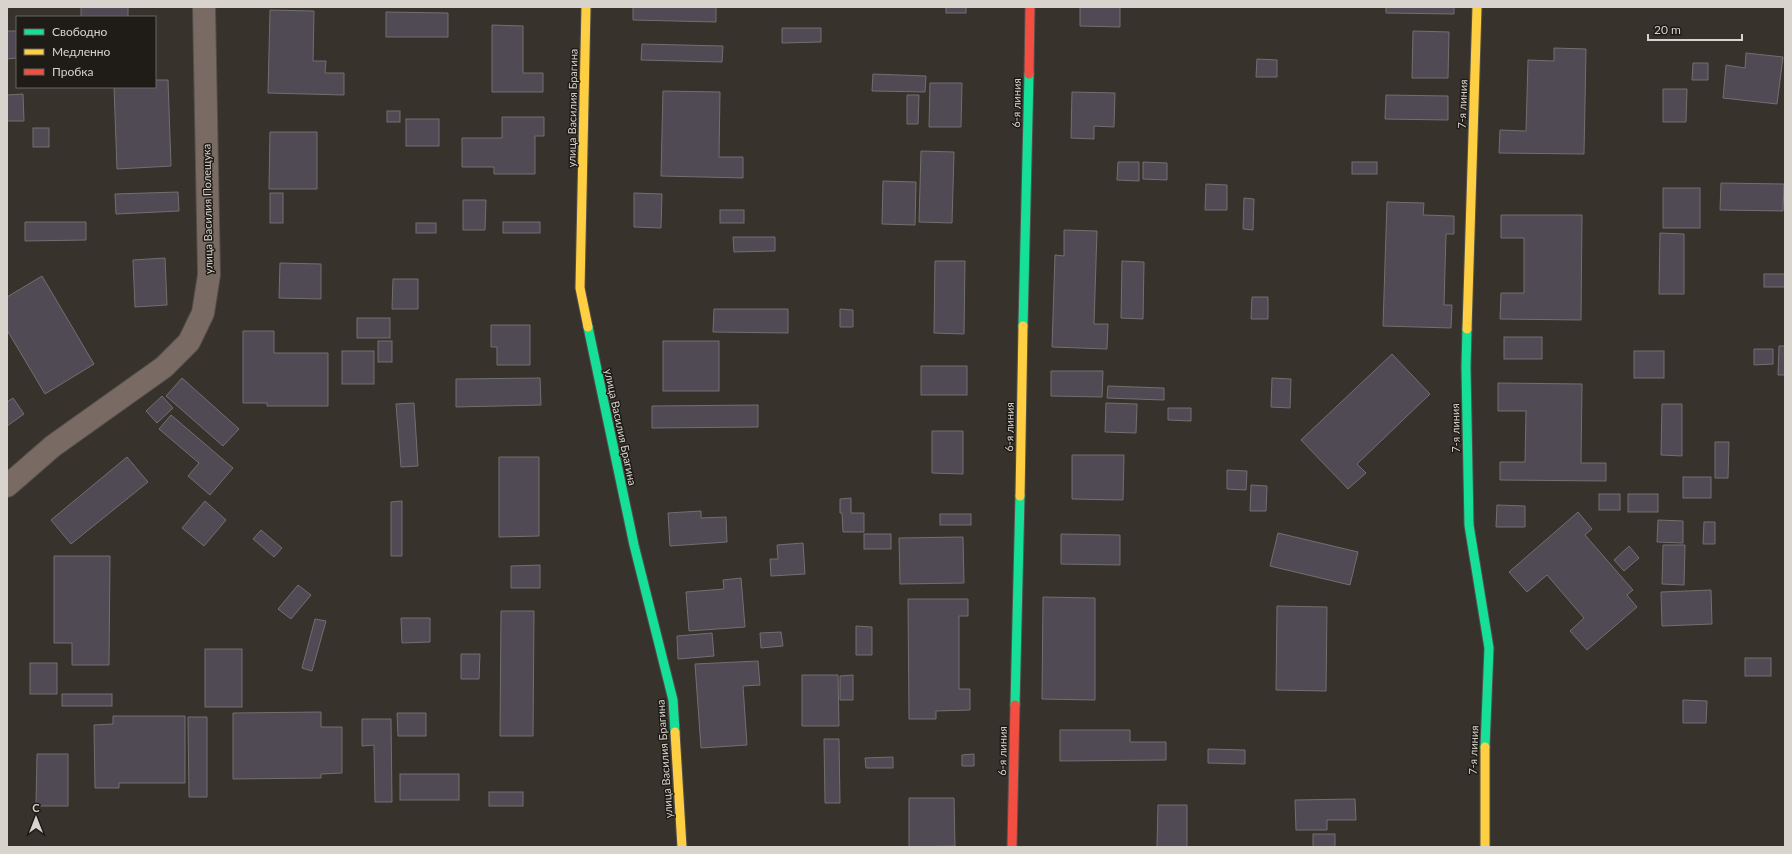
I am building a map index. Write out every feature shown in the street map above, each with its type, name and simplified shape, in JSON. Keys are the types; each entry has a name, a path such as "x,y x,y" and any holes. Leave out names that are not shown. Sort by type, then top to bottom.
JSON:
{"street":[{"name":"улица Василия Полещука","path":"7,486 53,446 164,368 189,342 203,313 209,275 204,7"},
{"name":"улица Василия Брагина","path":"586,7 580,288 634,545 673,700 682,847"},
{"name":"6-я линия","path":"1012,847 1030,7"},
{"name":"7-я линия","path":"1477,7 1466,367 1469,525 1488,648 1484,770 1485,847"}],"building":[{"path":"81,7 128,7 128,16 81,16"},
{"path":"633,7 716,7 716,22 633,20"},
{"path":"946,7 966,7 966,13 946,13"},
{"path":"1080,7 1120,7 1120,27 1080,26"},
{"path":"1386,7 1454,7 1454,14 1386,13"},
{"path":"270,10 314,11 313,61 326,61 325,73 344,73 344,95 268,93"},
{"path":"386,12 448,13 448,37 386,37"},
{"path":"492,25 523,26 523,73 543,73 543,92 492,92"},
{"path":"782,28 821,28 821,42 782,43"},
{"path":"7,31 16,31 16,58 7,59"},
{"path":"1413,31 1449,32 1448,78 1412,78"},
{"path":"642,44 723,46 722,62 641,60"},
{"path":"1554,48 1586,49 1584,154 1499,153 1500,130 1526,131 1528,60 1554,61"},
{"path":"1746,53 1783,57 1777,104 1723,98 1726,65 1745,68"},
{"path":"1257,59 1277,60 1277,77 1256,77"},
{"path":"1693,63 1708,63 1708,80 1692,80"},
{"path":"873,74 926,76 925,92 872,91"},
{"path":"156,80 168,80 171,166 117,169 114,88 156,88"},
{"path":"930,83 962,83 961,127 929,127"},
{"path":"1663,89 1687,89 1686,122 1663,122"},
{"path":"663,91 720,92 719,157 743,157 743,178 661,176"},
{"path":"1072,92 1115,93 1114,127 1094,126 1094,139 1071,138"},
{"path":"23,94 24,121 7,121 7,95"},
{"path":"907,95 919,95 918,124 907,124"},
{"path":"1386,95 1448,96 1448,120 1385,119"},
{"path":"387,111 400,111 400,122 387,122"},
{"path":"502,117 544,117 544,136 535,136 535,174 494,174 494,167 462,167 462,138 502,138"},
{"path":"406,119 439,119 439,146 406,146"},
{"path":"33,128 49,128 49,147 33,147"},
{"path":"270,132 317,132 317,189 269,189"},
{"path":"921,151 954,152 952,223 919,222"},
{"path":"1118,162 1139,162 1139,181 1117,180"},
{"path":"1143,162 1167,163 1167,180 1143,179"},
{"path":"1352,162 1377,162 1377,174 1352,174"},
{"path":"883,181 916,182 915,225 882,224"},
{"path":"1721,183 1784,184 1783,211 1720,210"},
{"path":"1206,184 1227,185 1227,210 1205,210"},
{"path":"1663,188 1700,188 1700,228 1663,228"},
{"path":"178,192 179,211 116,214 115,194"},
{"path":"270,193 283,193 283,223 270,223"},
{"path":"634,193 662,194 661,228 634,227"},
{"path":"1244,198 1254,199 1253,230 1243,229"},
{"path":"463,200 486,200 485,230 463,230"},
{"path":"1387,202 1424,203 1423,215 1454,216 1454,234 1446,234 1444,305 1452,305 1451,328 1383,326"},
{"path":"720,210 744,210 744,223 720,223"},
{"path":"1501,215 1582,215 1581,320 1500,319 1501,293 1524,293 1524,238 1501,238"},
{"path":"25,222 86,222 86,240 25,241"},
{"path":"503,222 540,222 540,233 503,233"},
{"path":"416,223 436,223 436,233 416,233"},
{"path":"1064,230 1097,231 1094,324 1108,324 1107,349 1052,347 1055,255 1064,256"},
{"path":"1660,233 1684,234 1684,294 1659,294"},
{"path":"733,237 775,237 775,251 734,252"},
{"path":"165,258 167,305 135,307 133,260"},
{"path":"935,261 965,261 964,334 934,333"},
{"path":"1122,261 1144,262 1143,319 1121,318"},
{"path":"280,263 321,264 321,299 279,298"},
{"path":"1764,274 1785,274 1785,287 1764,287"},
{"path":"42,276 94,364 45,394 7,330 7,297"},
{"path":"393,279 418,279 418,309 392,309"},
{"path":"1252,297 1268,297 1268,319 1251,319"},
{"path":"714,309 788,309 788,333 713,332"},
{"path":"840,309 853,310 853,327 840,327"},
{"path":"357,318 390,318 390,338 357,338"},
{"path":"491,325 530,325 530,365 497,365 497,347 491,347"},
{"path":"243,331 274,331 274,353 328,353 328,406 267,406 267,403 243,403"},
{"path":"1504,337 1542,337 1542,359 1504,359"},
{"path":"378,341 392,341 392,362 378,362"},
{"path":"663,341 719,341 719,391 663,391"},
{"path":"1779,346 1785,346 1785,375 1778,375"},
{"path":"1754,349 1773,349 1773,364 1754,365"},
{"path":"342,351 374,351 374,384 342,384"},
{"path":"1634,351 1664,351 1664,378 1634,378"},
{"path":"1392,354 1430,394 1357,464 1366,473 1348,489 1301,440"},
{"path":"921,366 967,366 967,395 921,395"},
{"path":"1051,371 1103,371 1102,397 1051,396"},
{"path":"182,378 239,429 223,446 166,396"},
{"path":"540,378 541,405 456,407 456,379"},
{"path":"1272,378 1291,379 1290,408 1271,407"},
{"path":"1498,383 1582,384 1581,463 1606,463 1606,481 1500,480 1500,462 1525,462 1526,411 1498,411"},
{"path":"1108,386 1164,388 1164,400 1107,398"},
{"path":"162,396 173,408 157,423 146,411"},
{"path":"13,398 24,414 7,426 7,402"},
{"path":"414,403 418,466 401,467 396,404"},
{"path":"1106,403 1137,404 1136,433 1105,432"},
{"path":"1662,404 1682,404 1682,456 1661,455"},
{"path":"758,405 758,427 652,428 652,406"},
{"path":"1168,408 1191,408 1191,421 1168,420"},
{"path":"171,415 233,468 210,495 188,476 199,463 159,429"},
{"path":"932,431 963,431 963,474 932,473"},
{"path":"1715,442 1729,442 1728,478 1715,478"},
{"path":"1072,455 1124,455 1123,500 1072,499"},
{"path":"127,457 148,482 71,544 51,520"},
{"path":"499,457 539,457 539,536 499,537"},
{"path":"1227,470 1247,471 1246,490 1227,489"},
{"path":"1683,477 1711,477 1711,498 1683,498"},
{"path":"1251,485 1267,486 1266,511 1250,511"},
{"path":"1599,494 1620,494 1620,510 1599,510"},
{"path":"1628,494 1658,494 1658,512 1628,512"},
{"path":"851,498 851,513 864,513 864,532 843,532 842,513 840,513 840,499"},
{"path":"205,501 226,520 204,546 182,528"},
{"path":"402,501 402,556 391,556 391,502"},
{"path":"1497,505 1525,506 1525,527 1496,527"},
{"path":"701,511 701,518 726,517 727,542 670,546 668,513"},
{"path":"1578,512 1592,529 1585,535 1633,590 1627,595 1637,607 1587,650 1570,631 1584,618 1547,575 1527,592 1509,572"},
{"path":"940,514 971,514 971,525 940,525"},
{"path":"1658,520 1683,521 1683,543 1657,542"},
{"path":"1704,522 1715,522 1715,544 1703,544"},
{"path":"261,530 282,548 274,557 253,539"},
{"path":"1278,533 1358,552 1350,585 1270,566"},
{"path":"864,534 891,534 891,549 864,549"},
{"path":"1061,534 1120,535 1120,565 1061,564"},
{"path":"963,537 964,583 900,584 899,538"},
{"path":"803,543 805,574 771,576 770,559 778,559 777,545"},
{"path":"1663,545 1685,545 1684,585 1662,584"},
{"path":"1629,546 1639,558 1624,571 1614,560"},
{"path":"54,556 110,556 109,665 72,665 72,643 54,643"},
{"path":"540,565 540,588 511,588 511,566"},
{"path":"741,578 745,627 689,631 686,592 724,589 723,580"},
{"path":"298,585 311,595 291,619 278,609"},
{"path":"1711,590 1712,624 1662,626 1661,592"},
{"path":"1043,597 1095,598 1095,700 1042,699"},
{"path":"908,599 968,599 968,616 959,616 959,689 970,689 970,710 936,711 936,719 909,719"},
{"path":"1277,606 1327,607 1326,691 1276,690"},
{"path":"501,611 534,611 533,736 500,736"},
{"path":"401,618 430,618 430,642 402,643"},
{"path":"315,619 326,621 312,671 302,668"},
{"path":"856,626 872,627 872,655 856,655"},
{"path":"781,632 783,646 761,648 760,633"},
{"path":"712,633 714,656 678,659 677,636"},
{"path":"205,649 242,649 242,707 205,707"},
{"path":"461,654 480,654 479,679 461,679"},
{"path":"1745,658 1771,658 1771,676 1745,676"},
{"path":"758,661 760,685 743,686 747,745 701,748 695,664"},
{"path":"30,663 57,663 57,694 30,694"},
{"path":"802,675 838,675 839,726 802,726"},
{"path":"853,675 853,700 840,700 840,676"},
{"path":"62,694 112,694 112,706 62,706"},
{"path":"1683,700 1707,701 1706,723 1683,723"},
{"path":"321,712 321,727 342,727 342,773 321,774 321,778 233,779 233,713"},
{"path":"397,713 426,713 426,736 398,736"},
{"path":"113,716 185,716 185,783 119,783 119,788 95,788 94,725 113,724"},
{"path":"188,717 207,717 207,797 189,797"},
{"path":"362,719 391,719 392,802 375,802 374,745 362,746"},
{"path":"1060,730 1130,730 1130,742 1166,742 1166,760 1060,761"},
{"path":"824,739 839,739 840,803 825,803"},
{"path":"1208,749 1245,750 1245,764 1208,763"},
{"path":"37,754 68,754 68,806 36,806"},
{"path":"974,754 974,766 962,766 962,755"},
{"path":"893,757 893,768 866,768 865,758"},
{"path":"400,774 459,774 459,800 400,800"},
{"path":"489,792 523,792 523,806 489,806"},
{"path":"909,798 954,798 955,846 909,847"},
{"path":"1355,799 1356,820 1327,820 1327,830 1296,830 1295,800"},
{"path":"1158,805 1187,805 1187,847 1157,847"},
{"path":"1313,834 1335,834 1335,847 1313,847"}],"traffic: fast":[{"path":"1023,326 1029,74"},
{"path":"588,327 634,545 673,700 675,732"},
{"path":"1467,329 1466,367 1469,525 1489,648 1485,747"},
{"path":"1015,705 1020,496"}],"traffic: slow":[{"path":"586,7 580,288 588,327"},
{"path":"1467,329 1477,7"},
{"path":"1020,496 1023,326"},
{"path":"675,732 682,847"},
{"path":"1485,747 1485,847"}],"traffic: jam":[{"path":"1029,74 1030,7"},
{"path":"1012,847 1015,705"}]}
